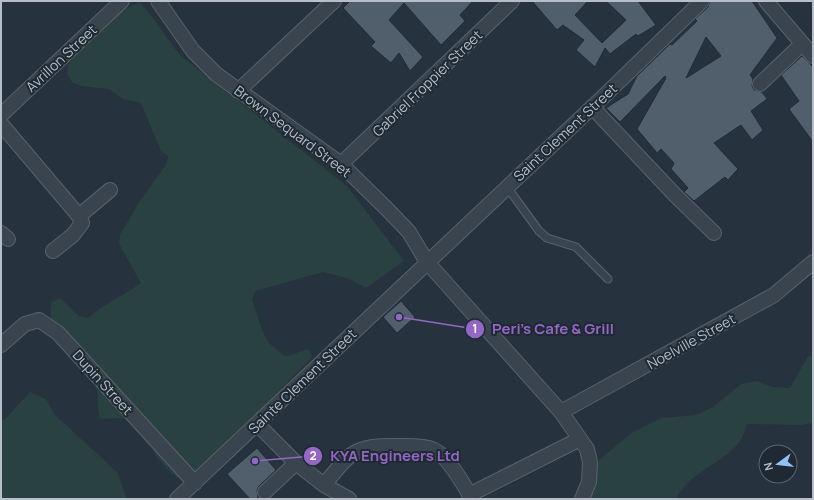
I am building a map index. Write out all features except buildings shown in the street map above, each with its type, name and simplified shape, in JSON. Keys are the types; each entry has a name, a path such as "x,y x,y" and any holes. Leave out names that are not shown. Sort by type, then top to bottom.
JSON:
{"street":[{"name":"Avrillon Street","path":"1,115 122,1"},
{"name":"Brown Sequard Street","path":"158,1 193,51 216,74 341,164 409,232 427,262 561,412 587,449 590,462 589,482 582,499"},
{"path":"238,91 334,1"},
{"name":"Gabriel Froppier Street","path":"341,164 512,1"},
{"name":"Saint Clement Street","path":"427,262 702,1"},
{"path":"766,1 813,56"},
{"path":"760,84 802,44"},
{"path":"592,107 675,195 714,233"},
{"path":"1,124 79,216 82,223 73,235 53,251"},
{"path":"79,216 110,190"},
{"name":"Sainte Clement Street","path":"177,499 427,262"},
{"name":"Noelville Street","path":"561,412 774,295 813,262"},
{"name":"Dupin Street","path":"1,344 25,324 39,320 48,325 58,333 195,483"},
{"path":"257,424 296,463 324,485 350,499"},
{"path":"324,485 343,462 357,450 374,446 412,446 432,449 442,456 471,497 580,439"},
{"path":"265,492 296,463"}],"lane":[{"path":"507,187 539,231 547,238 576,247 608,279"}],"green space":[{"path":"139,2 181,56 347,186 404,261 366,288 350,279 323,272 255,291 252,299 263,333 269,343 284,356 308,349 312,357 188,485 171,473 155,455 149,440 126,418 100,419 95,383 89,373 58,335 50,314 52,302 60,298 79,316 88,318 141,283 119,244 120,235 139,202 166,165 168,156 161,151 141,103 123,99 109,89 81,86 72,82 67,74 68,65 79,49 123,10"},
{"path":"808,356 813,357 813,423 801,425 747,424 741,439 732,449 724,457 690,481 682,489 676,499 572,499 596,463 630,434 662,418 696,415 713,407 741,384 757,381 773,387 790,388"},
{"path":"30,392 46,399 54,414 117,472 127,499 1,499 1,421 6,418"}],"place":[{"name":"Peri's Cafe & Grill","path":"399,317"},
{"name":"KYA Engineers Ltd","path":"255,461"}]}
